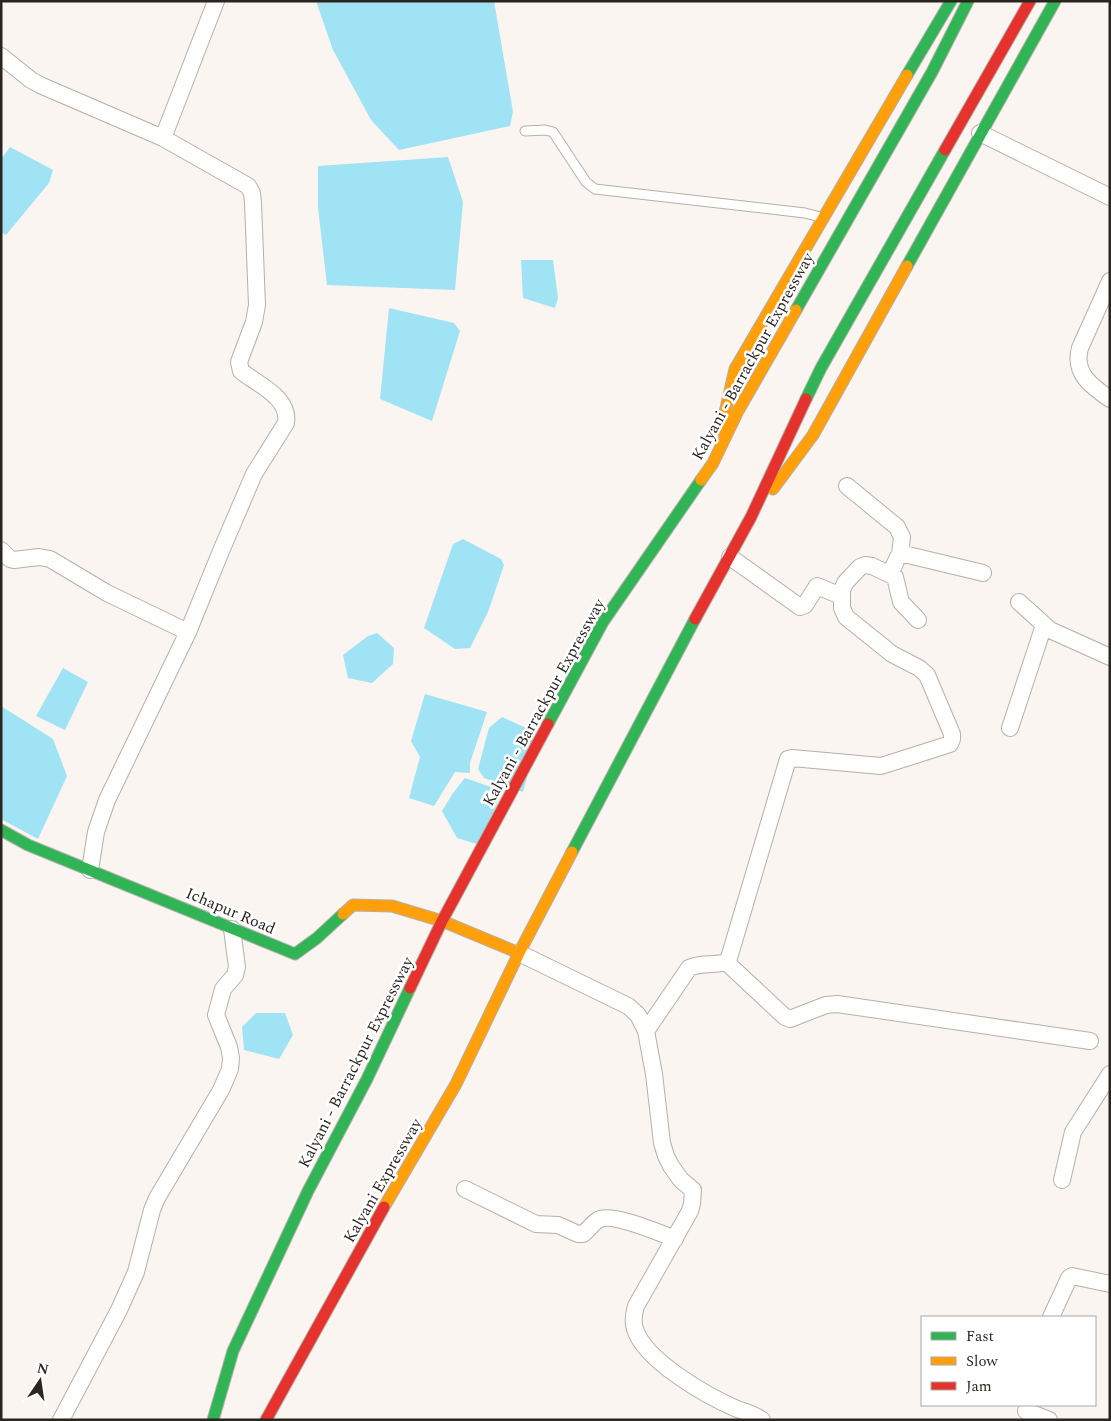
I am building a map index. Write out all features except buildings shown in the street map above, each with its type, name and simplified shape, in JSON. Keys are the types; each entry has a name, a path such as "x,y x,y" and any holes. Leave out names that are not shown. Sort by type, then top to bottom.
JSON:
{"main road":[{"path":"713,463 735,369 951,1"},
{"name":"Kalyani - Barrackpur Expressway","path":"213,1420 233,1351 308,1191 367,1079 442,920 603,622 713,463 738,411 932,72 968,1"},
{"path":"442,920 519,953 751,517 821,368 1030,1"},
{"path":"751,517 813,435 1055,1"},
{"name":"Ichapur Road","path":"1,830 28,845 294,954 318,938 353,905 392,906 442,920"},
{"name":"Kalyani Expressway","path":"266,1420 381,1213 456,1084 519,953"}],"street":[{"path":"163,138 216,1"},
{"path":"1,56 40,85 163,138 248,186 252,193 256,305 254,322 239,362 241,371 275,395 283,404 288,414 286,423 254,474 188,632 107,800 96,832 90,870"},
{"path":"980,133 1110,197"},
{"path":"1110,280 1077,356 1078,366 1086,379 1110,399"},
{"path":"847,486 897,527 902,537 900,554 890,574"},
{"path":"1,550 10,559 14,560 39,557 50,558 108,593 188,632"},
{"path":"900,554 984,573"},
{"path":"730,557 800,607 805,605 817,586 841,596"},
{"path":"726,962 788,759 882,766 950,744 952,734 926,675 918,668 892,654 846,617 842,608 841,596 845,583 860,567 865,565 890,574 896,580 903,606 918,620"},
{"path":"1019,602 1050,630 1110,657"},
{"path":"1010,728 1044,625"},
{"path":"61,1420 119,1310 136,1272 152,1210 157,1198 221,1090 230,1069 229,1047 216,1015 223,989 235,975 237,968 232,929"},
{"path":"519,953 628,1006 638,1015 646,1031 654,1074 662,1143 666,1156 676,1173 693,1190 690,1211 636,1306 633,1316 635,1329 641,1341 666,1367 694,1386 736,1408 752,1413 762,1420"},
{"path":"646,1031 689,968 695,965 726,962 788,1018 794,1018 826,1005 837,1004 1090,1041"},
{"path":"1062,1180 1073,1132 1110,1074"},
{"path":"465,1189 536,1224 558,1225 578,1234 583,1234 598,1220 605,1219 627,1222 675,1239"},
{"path":"1051,1316 1069,1278 1072,1276 1110,1284"},
{"path":"1022,1412 1049,1420"}],"lane":[{"path":"525,131 545,130 553,132 586,182 595,189 805,213 825,218"}],"water":[{"path":"316,1 494,1 513,112 510,126 399,150 371,120 333,50"},
{"path":"10,147 53,170 49,183 6,235 1,232 1,159"},
{"path":"448,157 463,202 455,290 327,285 318,208 318,166"},
{"path":"521,260 553,260 558,298 555,308 523,298"},
{"path":"389,308 454,323 460,331 432,421 380,399"},
{"path":"463,539 501,559 504,565 488,612 470,648 455,649 424,628 453,544"},
{"path":"377,633 394,648 393,664 372,683 348,678 343,655 368,636"},
{"path":"63,668 88,682 65,730 36,716"},
{"path":"425,694 487,712 470,763 470,773 455,772 434,806 409,798 420,757 411,741"},
{"path":"1,706 53,739 67,776 38,839 1,819"},
{"path":"502,717 539,734 523,792 484,778 478,769 489,728"},
{"path":"465,778 502,791 480,845 457,838 442,811"},
{"path":"256,1013 285,1013 293,1035 279,1059 244,1050 242,1027"}],"traffic: fast":[{"path":"907,75 951,1"},
{"path":"796,310 932,72 968,1"},
{"path":"907,266 1055,1"},
{"path":"806,399 821,368 945,150"},
{"path":"548,724 603,622 701,480"},
{"path":"572,852 695,619"},
{"path":"1,830 28,845 295,954 317,938 343,914"},
{"path":"213,1420 233,1351 308,1191 367,1079 410,988"}],"traffic: slow":[{"path":"721,430 735,369 907,75"},
{"path":"773,489 813,435 907,266"},
{"path":"701,480 713,463 738,411 796,310"},
{"path":"384,1207 456,1084 519,953 572,852"},
{"path":"343,914 353,905 392,906 442,921 519,953"}],"traffic: jam":[{"path":"945,150 1030,1"},
{"path":"695,619 751,517 806,399"},
{"path":"410,988 442,921 548,724"},
{"path":"266,1420 384,1207"}]}
